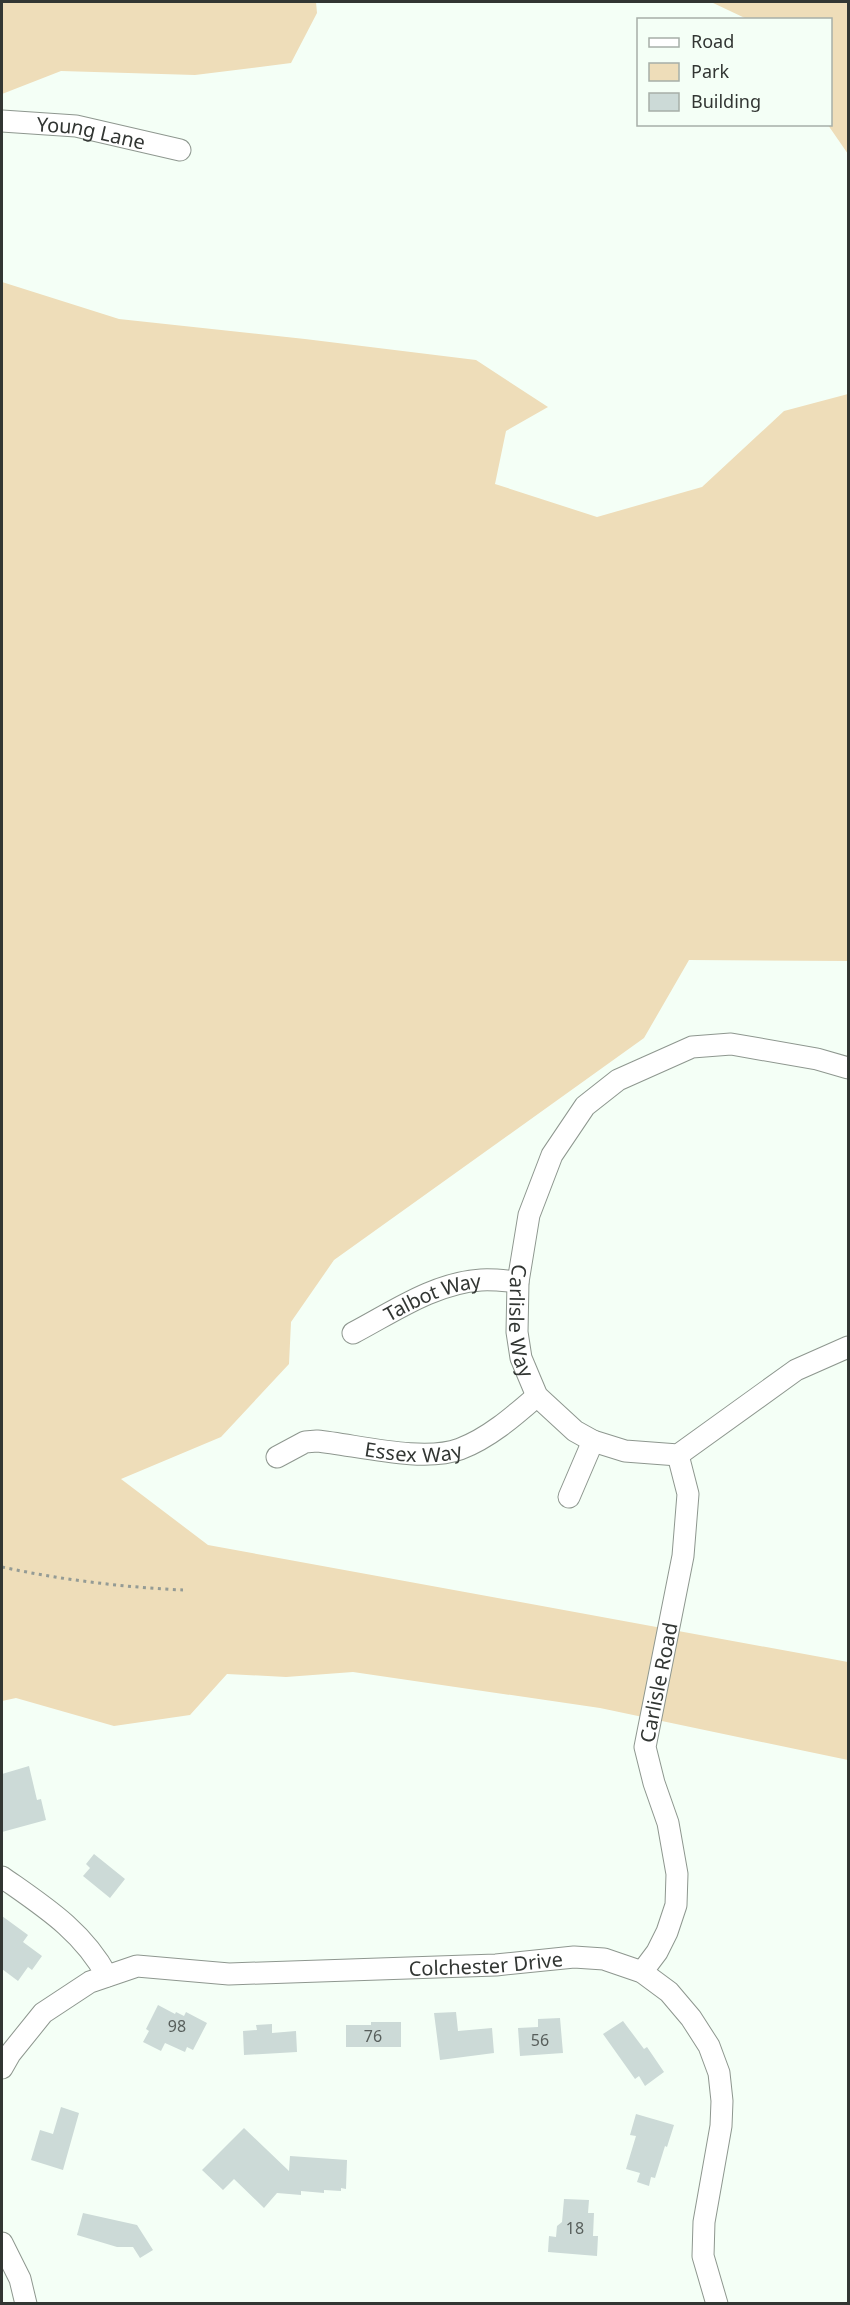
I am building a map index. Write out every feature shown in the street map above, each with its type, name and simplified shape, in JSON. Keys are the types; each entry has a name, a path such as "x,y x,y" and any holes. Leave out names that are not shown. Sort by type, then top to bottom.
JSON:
{"street":[{"name":"Young Lane","path":"2,121 76,126 180,150"},
{"name":"Carlisle Way","path":"678,1455 625,1451 593,1441 574,1431 537,1396 521,1358 517,1332 518,1282 530,1215 552,1155 585,1106 618,1080 692,1047 731,1044 817,1059 849,1068"},
{"name":"Talbot Way","path":"353,1334 421,1296 444,1288 480,1280 518,1282"},
{"path":"678,1455 796,1371 849,1347"},
{"name":"Essex Way","path":"278,1457 305,1442 317,1441 416,1454 461,1449 497,1429 537,1396"},
{"path":"569,1497 593,1441"},
{"name":"Carlisle Road","path":"642,1972 657,1952 676,1905 677,1874 668,1823 654,1783 645,1747 683,1556 688,1494 678,1455"},
{"path":"2,1877 68,1924 96,1955 107,1976"},
{"name":"Colchester Drive","path":"2,2068 10,2054 43,2013 90,1982 137,1966 229,1974 496,1965 574,1957 604,1959 642,1972 669,1992 691,2018 709,2046 719,2073 722,2101 721,2126 704,2222 703,2256 717,2304"},
{"path":"2,2243 20,2279 26,2304"}],"path":[{"path":"2,1567 45,1576 126,1587 183,1590"}],"green space":[{"path":"2,2 316,2 317,13 291,63 195,75 61,71 2,94"},
{"path":"711,2 848,2 848,154 829,126 832,126 832,18 745,18"},
{"path":"2,282 119,319 476,360 548,407 506,431 495,484 597,517 702,487 784,411 848,394 848,961 689,960 644,1038 334,1260 291,1322 289,1364 221,1437 121,1479 208,1545 848,1662 848,1760 600,1708 353,1672 286,1677 227,1674 190,1715 114,1726 16,1698 2,1701"}],"building":[{"path":"29,1766 37,1800 41,1799 46,1820 2,1832 2,1774"},
{"path":"94,1854 125,1879 110,1898 83,1876 90,1868 86,1864"},
{"path":"2,1916 28,1935 23,1942 42,1956 32,1970 28,1967 18,1981 2,1969"},
{"path":"158,2005 175,2014 176,2012 184,2016 186,2012 207,2023 193,2050 187,2047 185,2052 165,2043 161,2051 143,2042 149,2031 146,2029"},
{"path":"456,2012 458,2031 492,2028 494,2053 440,2060 434,2013"},
{"path":"560,2018 563,2053 520,2056 518,2028 538,2027 538,2019"},
{"path":"623,2021 644,2049 647,2047 664,2072 645,2086 639,2076 635,2079 603,2034"},
{"path":"371,2022 401,2022 401,2047 346,2047 346,2025 371,2025"},
{"path":"272,2024 272,2033 296,2031 297,2052 244,2055 243,2031 257,2030 256,2025"},
{"path":"61,2107 79,2113 63,2170 31,2160 40,2130 53,2134"},
{"path":"636,2114 674,2125 655,2178 651,2177 649,2186 637,2182 640,2173 626,2169 636,2136 630,2135"},
{"path":"244,2128 289,2171 290,2156 347,2160 346,2189 324,2190 324,2193 301,2191 301,2195 277,2193 264,2208 234,2179 223,2190 202,2170"},
{"path":"564,2199 589,2200 588,2213 594,2213 593,2236 598,2236 597,2256 548,2252 549,2236 556,2237 557,2226 562,2222"},
{"path":"83,2213 137,2225 153,2250 140,2258 133,2247 117,2247 77,2235"}]}
